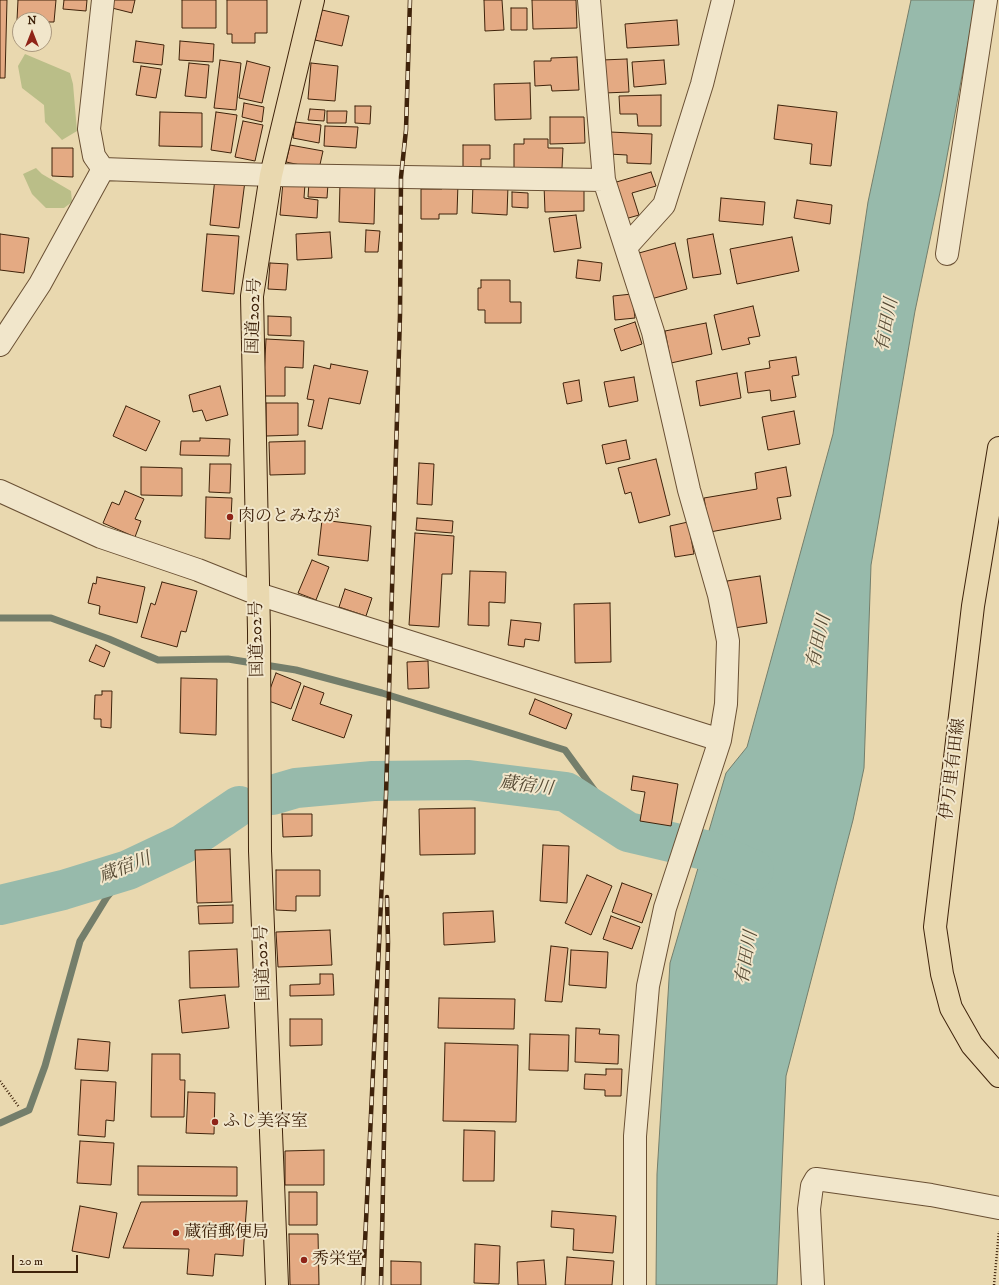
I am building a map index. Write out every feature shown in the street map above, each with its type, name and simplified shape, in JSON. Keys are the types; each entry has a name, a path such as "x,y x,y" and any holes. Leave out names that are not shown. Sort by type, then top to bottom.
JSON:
{"main road":[{"name":"国道202号","path":"277,1285 260,851 258,594 252,296 271,175 313,0"},
{"name":"伊万里有田線","path":"999,448 973,606 935,927 942,974 951,1008 972,1045 999,1076"}],"street":[{"path":"102,0 88,128 94,156 103,169"},
{"path":"589,0 604,180 653,332 689,490 719,594 728,641 726,704 720,740 665,908 648,986 637,1121 635,1285"},
{"path":"626,247 664,206 702,84 723,0"},
{"path":"947,254 986,0"},
{"path":"103,169 271,175 604,180"},
{"path":"0,345 40,284 103,169"},
{"path":"0,491 101,537 198,570 258,594 720,740"},
{"path":"813,1285 809,1209 812,1186 816,1179 931,1195 999,1208"}],"path":[{"path":"0,1081 19,1107"},
{"path":"994,1285 999,1231"}],"green space":[{"path":"25,54 70,73 73,84 77,131 62,140 45,122 44,105 22,88 18,66"},
{"path":"36,168 42,174 71,191 72,202 64,208 46,208 32,194 23,174"}],"water":[{"name":"有田川","path":"911,0 976,0 943,178 915,311 871,565 864,768 853,820 786,1076 777,1285 656,1285 657,1174 670,963 726,773 747,747 833,434 868,202"}],"building":[{"path":"0,0 7,0 5,78 0,78"},
{"path":"18,0 56,0 54,22 52,22 52,12 17,12"},
{"path":"64,0 87,0 86,11 63,9"},
{"path":"114,0 135,0 132,13 112,8"},
{"path":"182,0 216,0 216,28 182,28"},
{"path":"227,0 267,0 267,33 255,33 255,43 232,43 232,34 227,34"},
{"path":"484,0 502,0 504,30 485,31"},
{"path":"532,0 576,0 577,28 533,29"},
{"path":"511,8 527,8 527,30 511,30"},
{"path":"322,10 349,16 342,46 315,40"},
{"path":"677,20 679,45 627,48 625,24"},
{"path":"136,41 164,45 162,65 133,62"},
{"path":"180,41 214,44 213,62 179,60"},
{"path":"577,57 579,90 552,91 551,85 535,86 534,61 551,61 551,58"},
{"path":"627,59 629,92 604,93 602,60"},
{"path":"220,60 241,63 236,110 214,108"},
{"path":"664,60 666,84 634,87 632,62"},
{"path":"247,61 270,67 262,103 239,98"},
{"path":"189,63 209,65 206,98 185,96"},
{"path":"311,63 338,66 335,101 308,99"},
{"path":"141,66 161,69 156,98 136,95"},
{"path":"530,83 531,119 495,120 494,84"},
{"path":"661,95 661,126 638,126 637,114 620,114 619,96"},
{"path":"244,103 264,107 262,122 242,117"},
{"path":"778,105 837,112 831,166 810,164 812,144 774,139"},
{"path":"355,106 371,106 370,124 355,123"},
{"path":"310,109 325,110 324,121 308,120"},
{"path":"327,111 347,111 346,123 327,123"},
{"path":"160,112 202,113 202,147 159,146"},
{"path":"216,112 237,115 231,153 211,150"},
{"path":"550,117 584,117 585,143 550,144"},
{"path":"243,121 263,125 255,161 235,157"},
{"path":"295,122 321,125 319,143 293,138"},
{"path":"325,126 358,127 356,148 324,146"},
{"path":"610,132 652,134 651,164 627,163 627,155 609,154"},
{"path":"524,139 548,139 548,148 563,148 562,168 514,168 514,144 524,144"},
{"path":"290,145 323,151 319,169 286,162"},
{"path":"463,145 490,145 490,159 481,159 481,170 463,170"},
{"path":"52,148 73,148 73,177 52,176"},
{"path":"651,172 656,186 632,193 639,215 625,219 613,183"},
{"path":"215,178 245,181 239,228 210,225"},
{"path":"283,182 305,184 304,198 318,200 317,218 280,215"},
{"path":"309,182 328,184 327,198 308,197"},
{"path":"442,183 458,183 457,214 439,214 439,219 421,219 421,189 442,189"},
{"path":"340,184 375,184 374,224 339,222"},
{"path":"473,184 508,186 507,215 472,213"},
{"path":"584,184 584,211 545,212 544,185"},
{"path":"512,192 528,193 528,208 512,207"},
{"path":"721,198 765,202 763,225 719,221"},
{"path":"797,200 832,205 830,224 794,218"},
{"path":"576,215 581,248 554,252 549,218"},
{"path":"366,230 380,231 378,252 365,252"},
{"path":"330,232 332,258 297,260 296,234"},
{"path":"0,234 29,238 24,273 0,270"},
{"path":"207,234 239,236 234,294 202,291"},
{"path":"713,234 721,274 693,278 687,239"},
{"path":"792,237 799,271 737,284 730,249"},
{"path":"675,243 687,289 651,299 639,253"},
{"path":"578,260 602,263 600,281 576,278"},
{"path":"270,263 288,264 286,290 268,289"},
{"path":"481,280 510,280 510,302 521,302 521,323 485,323 485,310 478,310 478,288 481,288"},
{"path":"632,294 635,318 615,320 613,296"},
{"path":"753,306 760,336 748,338 750,344 722,350 714,315"},
{"path":"268,316 291,317 291,336 268,335"},
{"path":"635,322 642,344 621,351 614,329"},
{"path":"706,323 712,354 671,363 665,331"},
{"path":"266,339 304,341 303,368 285,367 285,396 263,396"},
{"path":"796,357 799,375 792,376 796,397 771,401 770,390 748,393 745,372 770,368 769,361"},
{"path":"331,364 368,371 360,404 329,398 322,429 308,426 314,400 307,399 314,365 330,369"},
{"path":"737,373 741,398 700,406 696,381"},
{"path":"634,377 638,401 609,407 604,382"},
{"path":"579,380 582,401 567,404 563,383"},
{"path":"220,386 228,415 206,421 202,410 193,412 189,395"},
{"path":"266,403 298,403 298,435 266,436"},
{"path":"126,406 160,421 146,451 113,436"},
{"path":"794,411 800,444 768,450 762,417"},
{"path":"200,438 230,439 229,456 180,455 181,441 200,441"},
{"path":"626,440 630,459 606,464 602,445"},
{"path":"305,441 305,474 270,475 269,442"},
{"path":"656,459 670,515 639,523 631,492 625,494 618,468"},
{"path":"419,463 434,464 432,505 417,504"},
{"path":"210,464 231,464 230,493 209,492"},
{"path":"141,467 182,468 182,496 141,495"},
{"path":"786,467 791,496 777,498 781,519 710,532 704,498 757,489 755,473"},
{"path":"125,491 144,499 135,519 141,521 135,537 103,523 112,502 119,505"},
{"path":"206,497 232,498 230,539 205,538"},
{"path":"417,518 453,521 452,533 416,530"},
{"path":"322,520 371,526 368,561 318,555"},
{"path":"688,522 694,554 675,557 670,526"},
{"path":"415,533 454,536 452,574 442,574 439,627 409,625"},
{"path":"312,560 329,567 316,600 298,593"},
{"path":"470,571 506,572 505,603 489,602 489,626 468,625"},
{"path":"760,576 767,623 734,628 727,581"},
{"path":"97,577 145,587 137,623 99,614 100,606 88,603 93,583 96,584"},
{"path":"162,582 197,591 186,632 181,631 177,647 141,637 151,603 155,605"},
{"path":"345,589 372,598 366,616 339,607"},
{"path":"610,603 611,662 575,663 574,604"},
{"path":"511,620 541,623 539,641 525,639 524,647 508,645"},
{"path":"96,645 110,652 104,667 89,661"},
{"path":"428,661 429,688 408,689 407,662"},
{"path":"276,673 301,683 291,709 266,700"},
{"path":"181,678 217,679 216,735 180,733"},
{"path":"304,686 324,693 320,704 352,715 344,738 292,720"},
{"path":"102,691 112,691 111,728 101,727 101,719 94,719 95,695 102,695"},
{"path":"535,699 572,714 566,729 529,714"},
{"path":"633,776 678,784 671,826 640,821 645,792 631,790"},
{"path":"475,808 475,854 420,855 419,809"},
{"path":"282,814 312,814 312,836 283,837"},
{"path":"543,845 569,846 567,903 540,901"},
{"path":"230,849 232,902 197,903 195,850"},
{"path":"276,870 320,870 320,896 296,896 296,911 276,910"},
{"path":"587,875 612,886 591,935 565,923"},
{"path":"622,883 652,894 642,923 612,912"},
{"path":"233,905 233,923 199,924 198,906"},
{"path":"493,911 495,942 444,945 443,913"},
{"path":"611,916 640,927 632,949 603,939"},
{"path":"330,930 332,965 278,967 276,932"},
{"path":"551,946 568,948 562,1002 545,1001"},
{"path":"237,949 239,987 190,988 189,951"},
{"path":"571,950 608,952 606,988 569,985"},
{"path":"320,974 333,974 334,995 290,996 290,985 320,984"},
{"path":"225,995 229,1028 182,1033 179,1000"},
{"path":"439,998 515,999 514,1029 438,1028"},
{"path":"290,1019 322,1019 322,1045 290,1046"},
{"path":"576,1028 600,1029 599,1034 619,1035 618,1064 575,1062"},
{"path":"530,1034 569,1035 568,1071 529,1070"},
{"path":"78,1039 110,1042 108,1071 75,1069"},
{"path":"445,1043 518,1045 516,1122 443,1121"},
{"path":"152,1054 180,1054 180,1080 185,1080 184,1117 151,1117"},
{"path":"606,1069 622,1069 621,1096 605,1096 605,1090 584,1089 585,1074 606,1075"},
{"path":"81,1080 116,1082 114,1121 106,1120 105,1137 78,1135"},
{"path":"188,1092 215,1093 214,1134 186,1133"},
{"path":"464,1130 495,1131 494,1181 463,1181"},
{"path":"80,1141 114,1143 111,1185 77,1183"},
{"path":"324,1150 324,1185 285,1185 285,1151"},
{"path":"138,1166 237,1167 237,1196 138,1195"},
{"path":"289,1192 317,1192 317,1225 289,1225"},
{"path":"247,1201 243,1256 215,1254 213,1276 187,1274 189,1249 123,1248 141,1202"},
{"path":"80,1206 117,1213 109,1258 72,1251"},
{"path":"552,1211 616,1216 613,1253 573,1250 574,1229 551,1227"},
{"name":"秀栄堂","path":"289,1234 318,1234 319,1285 290,1285"},
{"path":"475,1244 500,1246 499,1284 474,1283"},
{"path":"567,1257 614,1261 612,1285 565,1285"},
{"path":"544,1260 546,1285 518,1285 517,1262"},
{"path":"391,1261 421,1262 421,1285 391,1285"}],"waterway":[{"path":"0,618 51,618 109,639 158,660 228,659 296,670 382,693 565,750 619,824 707,845 713,841"},
{"name":"蔵宿川","path":"272,795 296,788 373,781 469,780 566,792 628,832 709,851 754,870"},
{"name":"蔵宿川","path":"0,905 63,890 128,870 183,844 239,806"},
{"path":"0,1123 29,1110 45,1066 80,941 107,897 128,870"}],"railway":[{"path":"363,1285 386,795 400,315 401,177 406,130 410,0"},
{"path":"381,1285 388,942 387,897"}],"place":[{"name":"肉のとみなが","path":"230,517"},
{"name":"ふじ美容室","path":"215,1122"},
{"name":"蔵宿郵便局","path":"176,1233"},
{"name":"秀栄堂","path":"304,1260"}]}
